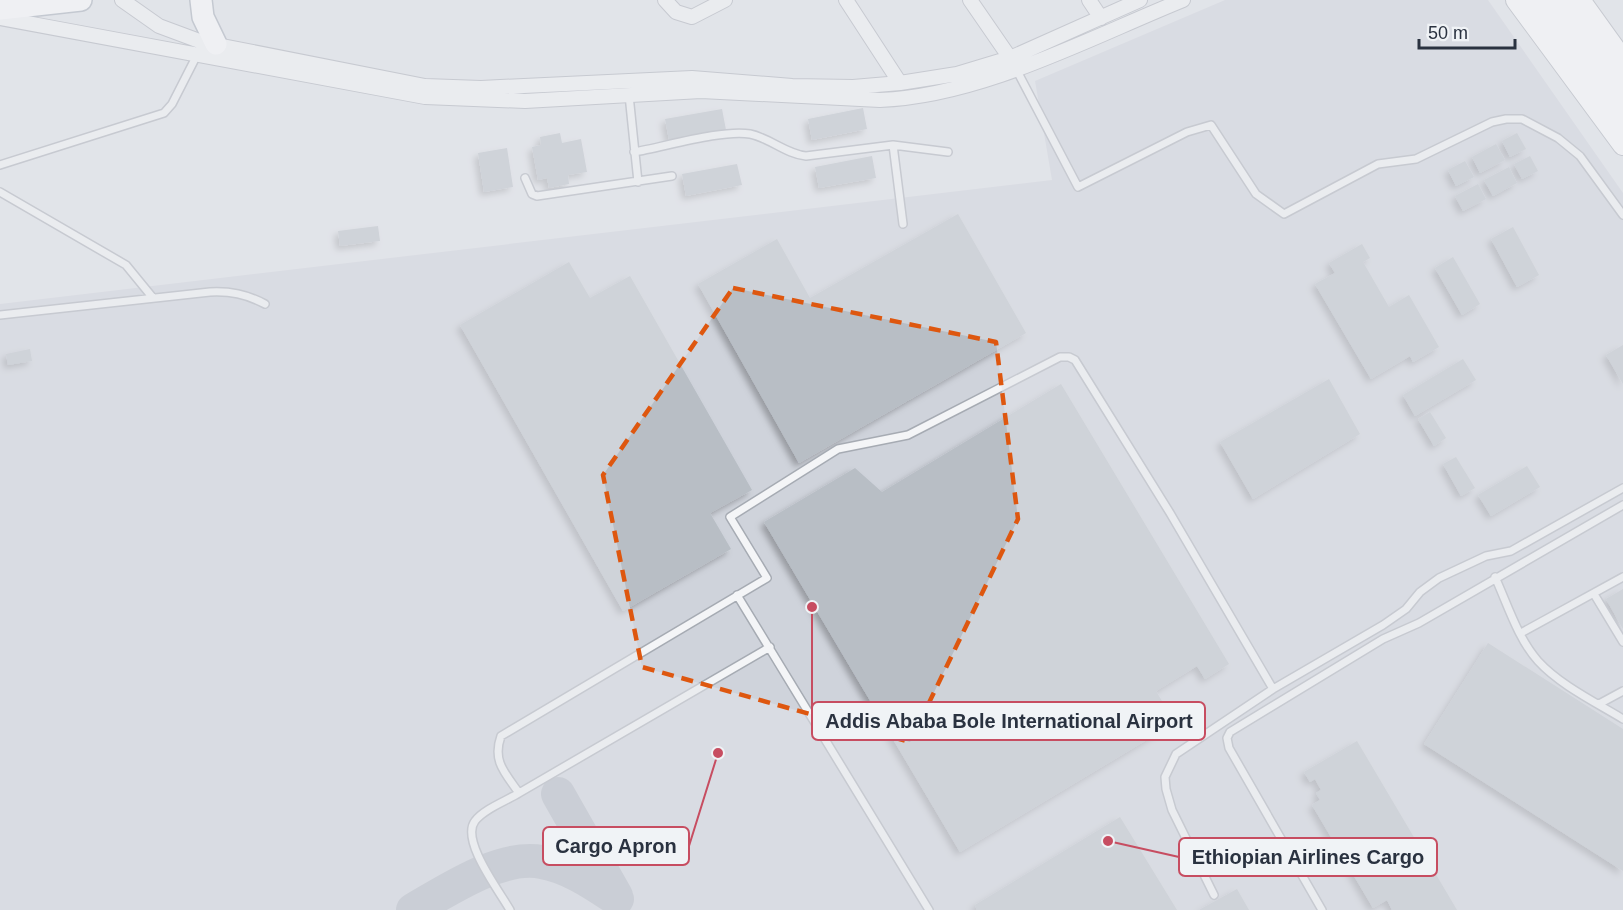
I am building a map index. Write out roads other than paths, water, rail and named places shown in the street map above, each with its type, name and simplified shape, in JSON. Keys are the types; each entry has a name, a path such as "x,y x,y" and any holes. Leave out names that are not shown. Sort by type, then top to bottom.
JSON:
{"highway":[{"path":"1538,0 1571,5 1623,89"},
{"path":"1538,0 1623,120"}],"main road":[{"path":"0,9 81,0"},
{"path":"201,0 207,49"}],"street":[{"path":"122,0 159,26 202,42 207,49 425,97 514,101 701,91 803,98 904,99 961,88 1140,0"},
{"path":"665,0 676,12 692,17 725,0"},
{"path":"846,0 900,83"},
{"path":"970,0 1013,64"},
{"path":"1089,0 1101,18"},
{"path":"0,18 207,49 425,86 522,87 692,78 792,86 853,87 900,83 1013,64 1183,0"},
{"path":"1516,0 1623,145"},
{"path":"1571,5 1620,49"}],"lane":[{"path":"0,165 164,113 207,49"},
{"path":"1013,64 1078,187 1188,132 1212,125 1256,194 1284,214 1378,164 1416,159 1492,122 1522,119 1558,138 1580,156 1623,215"},
{"path":"629,95 638,183"},
{"path":"634,152 742,133 763,138 795,155 806,156 893,146 948,152"},
{"path":"893,146 903,224"},
{"path":"525,178 532,194 537,196 638,183 672,176"},
{"path":"0,192 126,265 153,298"},
{"path":"0,315 229,291 250,296 265,304"},
{"path":"519,793 501,766 496,749 501,736 767,578 730,516 838,449 908,435 1060,357 1075,360 1170,513 1273,689"},
{"path":"1214,895 1172,810 1165,777 1169,764 1184,746 1273,689 1383,625 1406,609 1420,592 1438,578 1486,556 1511,551 1623,488"},
{"path":"1322,910 1229,748 1227,738 1230,732 1383,639 1419,623 1623,505"},
{"path":"1495,577 1521,633 1538,661 1623,719"},
{"path":"1521,633 1623,577"},
{"path":"1594,594 1623,642"},
{"path":"737,596 929,910"},
{"path":"510,910 475,850 471,838 473,823 480,816 770,647"},
{"path":"1599,704 1623,691"}],"place":[{"name":"Addis Ababa Bole International Airport","path":"812,607"},
{"name":"Cargo Apron","path":"718,753"},
{"name":"Ethiopian Airlines Cargo","path":"1108,841"}]}
